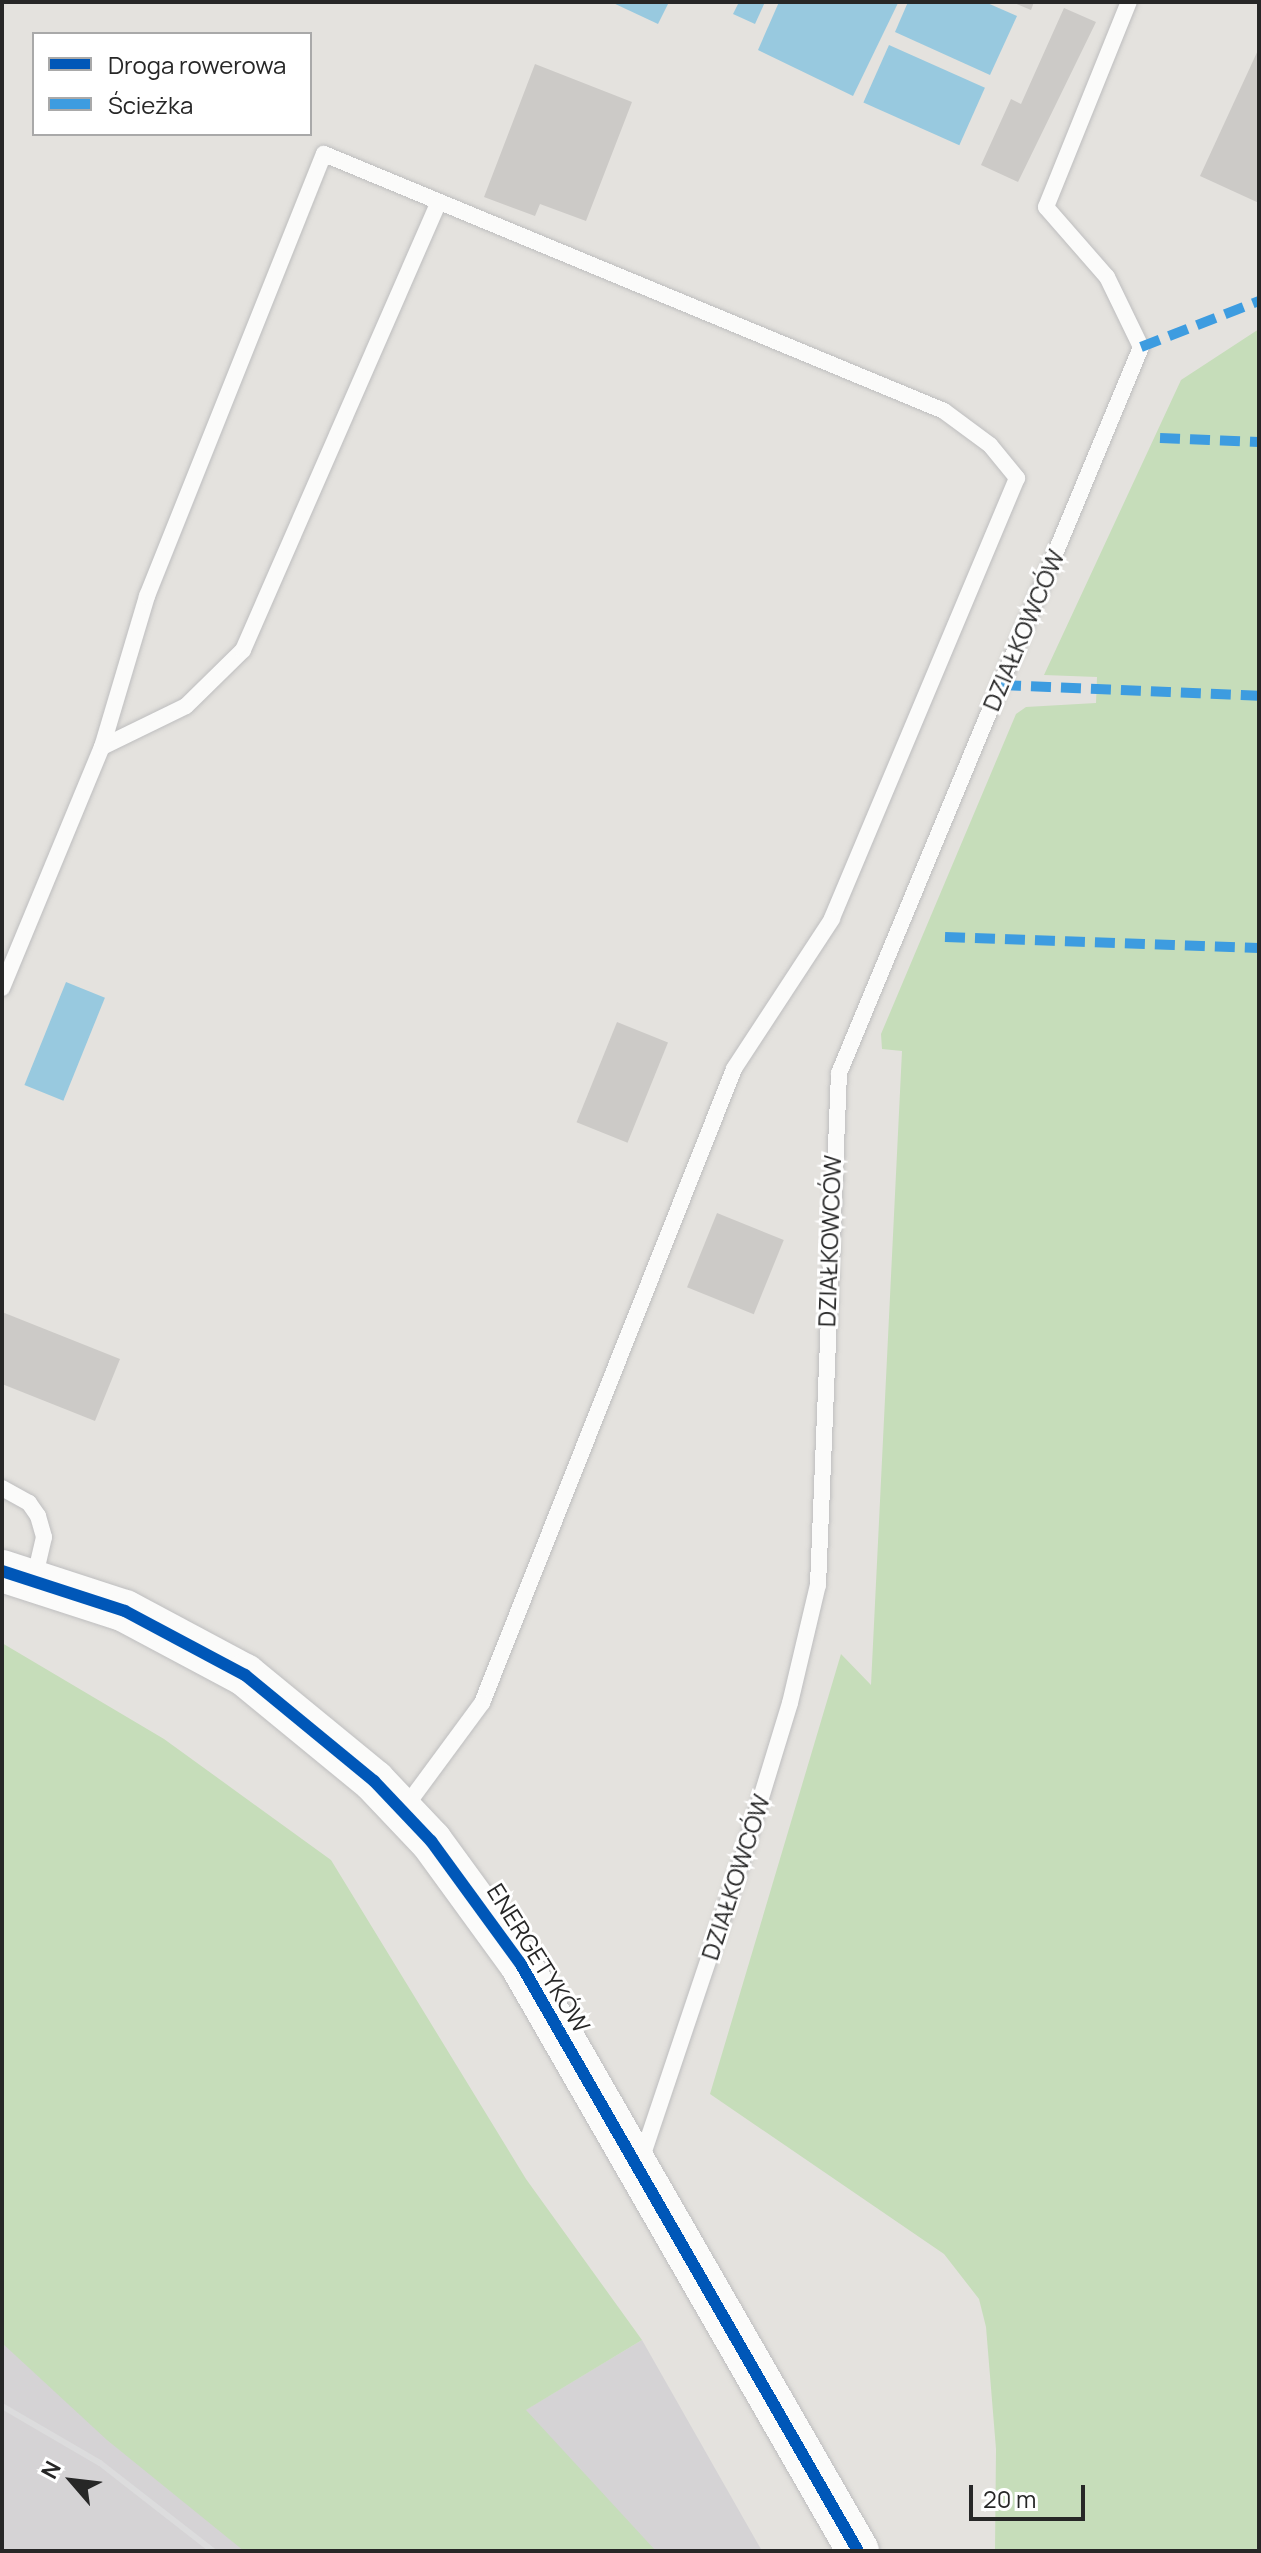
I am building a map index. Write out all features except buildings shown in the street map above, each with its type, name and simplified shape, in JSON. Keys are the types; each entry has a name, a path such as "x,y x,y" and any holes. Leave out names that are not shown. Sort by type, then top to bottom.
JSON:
{"street":[{"name":"ENERGETYKÓW","path":"18,1575 125,1611 235,1668 339,1750 402,1811 494,1921 858,2551"}],"lane":[{"name":"DZIAŁKOWCÓW","path":"638,2168 742,1860 790,1703 818,1585 839,1073 1141,347 1107,277 1046,207 1129,2"},
{"path":"2,988 102,747 147,596 324,154 944,411 990,445 1017,478 832,919 734,1069 482,1703 402,1811"},
{"path":"102,747 186,706 243,650 438,203"},
{"path":"2,1488 29,1503 38,1516 44,1537 18,1575"}],"shaded area":[{"path":"2,2168 377,2499 642,2340 762,2551 2,2551"}],"green space":[{"path":"1259,329 1259,2551 995,2551 996,2449 986,2327 979,2299 944,2254 710,2094 841,1654 871,1685 902,1051 882,1049 881,1034 1016,714 1026,707 1096,703 1097,677 1044,675 1181,380"},
{"path":"2,1643 164,1739 331,1860 526,2179 642,2340 526,2410 656,2551 244,2551 107,2440 2,2343"}],"water":[{"path":"611,2 669,2 658,24"},
{"path":"739,2 765,2 755,24 733,14"},
{"path":"779,2 898,3 853,96 758,50"},
{"path":"908,2 985,2 1017,16 990,75 895,32"},
{"path":"889,45 985,88 959,145 863,103"},
{"path":"66,982 105,998 63,1101 24,1085"}],"railway":[{"path":"2,2406 100,2463 213,2551"}],"marked path":[{"path":"1141,347 1259,301"},
{"path":"1160,438 1259,442"},
{"path":"1001,685 1259,696"},
{"path":"945,937 1259,948"}],"cycle path":[{"path":"2,1571 125,1611 245,1675 374,1781 431,1841 520,1963 858,2551"}]}
